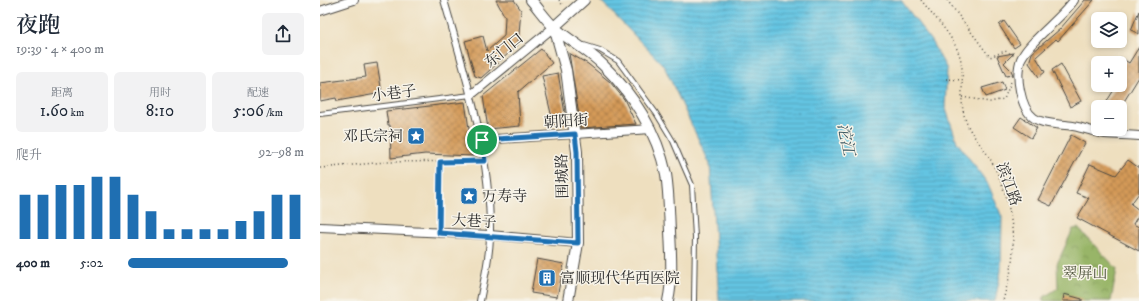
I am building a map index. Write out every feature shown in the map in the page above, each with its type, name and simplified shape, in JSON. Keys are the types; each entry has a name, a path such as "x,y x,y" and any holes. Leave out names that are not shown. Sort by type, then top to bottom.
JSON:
{"street":[{"path":"320,11 354,0"},
{"path":"444,0 471,95 482,140 485,161 490,235 480,301"},
{"path":"531,0 554,27 578,43 617,79 634,101 651,129 664,167 669,199 671,253 668,301"},
{"path":"554,27 584,0"},
{"path":"1074,0 1027,50 1021,59 1018,80 1019,91 1027,111 1034,119 1106,134 1139,136"},
{"name":"东门口","path":"471,95 554,27"},
{"name":"围城路","path":"554,27 566,70 577,152 578,243 568,301"},
{"name":"朝阳街","path":"482,140 651,129"},
{"name":"大巷子","path":"320,227 490,235 578,243"}],"lane":[{"path":"578,43 600,50 618,62 656,113 673,141 692,185 695,236 694,301"},
{"name":"小巷子","path":"320,114 471,95"}],"path":[{"name":"滨江路","path":"921,0 953,42 961,60 961,106 966,122 989,158 1003,191 1013,226 1012,263 1003,301"},
{"path":"947,0 990,57 1005,52 1021,59"},
{"path":"946,79 962,80"},
{"path":"962,97 990,102 1004,99 1012,79"},
{"path":"320,168 386,162 485,161"},
{"path":"439,233 440,162"}],"green space":[{"name":"翠屏山","path":"1078,228 1117,269 1111,301 1043,301 1044,297 1058,288 1057,264 1073,229"}],"water":[{"name":"沱江","path":"600,0 901,0 931,41 947,69 945,106 957,142 988,184 1002,217 1001,271 995,301 719,301 710,164 664,66"}],"building":[{"path":"496,0 514,0 521,10 518,45 481,78 475,76 465,41 483,36 487,51 504,36 505,17"},
{"path":"1085,0 1094,0 1058,41 1056,39 1036,57 1045,72 1039,77 1029,63 1032,53 1060,29"},
{"path":"1139,11 1139,34 1131,30"},
{"path":"1004,21 1020,44 1014,48 999,25"},
{"path":"1139,47 1139,77 1125,100 1108,100 1113,92 1127,92 1127,62 1129,63"},
{"path":"541,49 552,63 518,92 520,126 488,129 483,96"},
{"path":"569,53 588,64 610,82 624,99 636,124 581,128"},
{"path":"1014,53 1004,63 1011,70 1013,75 1006,76 997,56"},
{"path":"377,63 382,93 337,101 336,98 320,101 320,83 366,77 364,65"},
{"path":"1061,64 1081,101 1070,107 1052,70"},
{"path":"558,73 567,125 554,126 542,76"},
{"path":"1002,82 1005,90 986,97 982,88"},
{"path":"465,102 473,156 425,154 391,158 390,125 388,125 386,111"},
{"path":"1021,117 1037,128 1031,138 1014,127"},
{"path":"1071,135 1085,143 1051,206 1038,200"},
{"path":"1128,160 1139,168 1139,193 1131,204 1139,210 1139,214 1133,224 1139,227 1139,251 1077,218 1089,198 1076,193 1090,164 1116,175"},
{"name":"富顺现代华西医院","path":"537,259 564,264 557,297 531,293"},
{"path":"1064,294 1082,299 1082,301 1063,301"}],"place":[{"name":"邓氏宗祠","path":"416,136"},
{"name":"万寿寺","path":"469,196"},
{"name":"富顺现代华西医院","path":"547,278"}],"route":[{"path":"575,134 577,152 578,243 490,235 439,233 440,162 485,161 482,140 575,134"}]}
